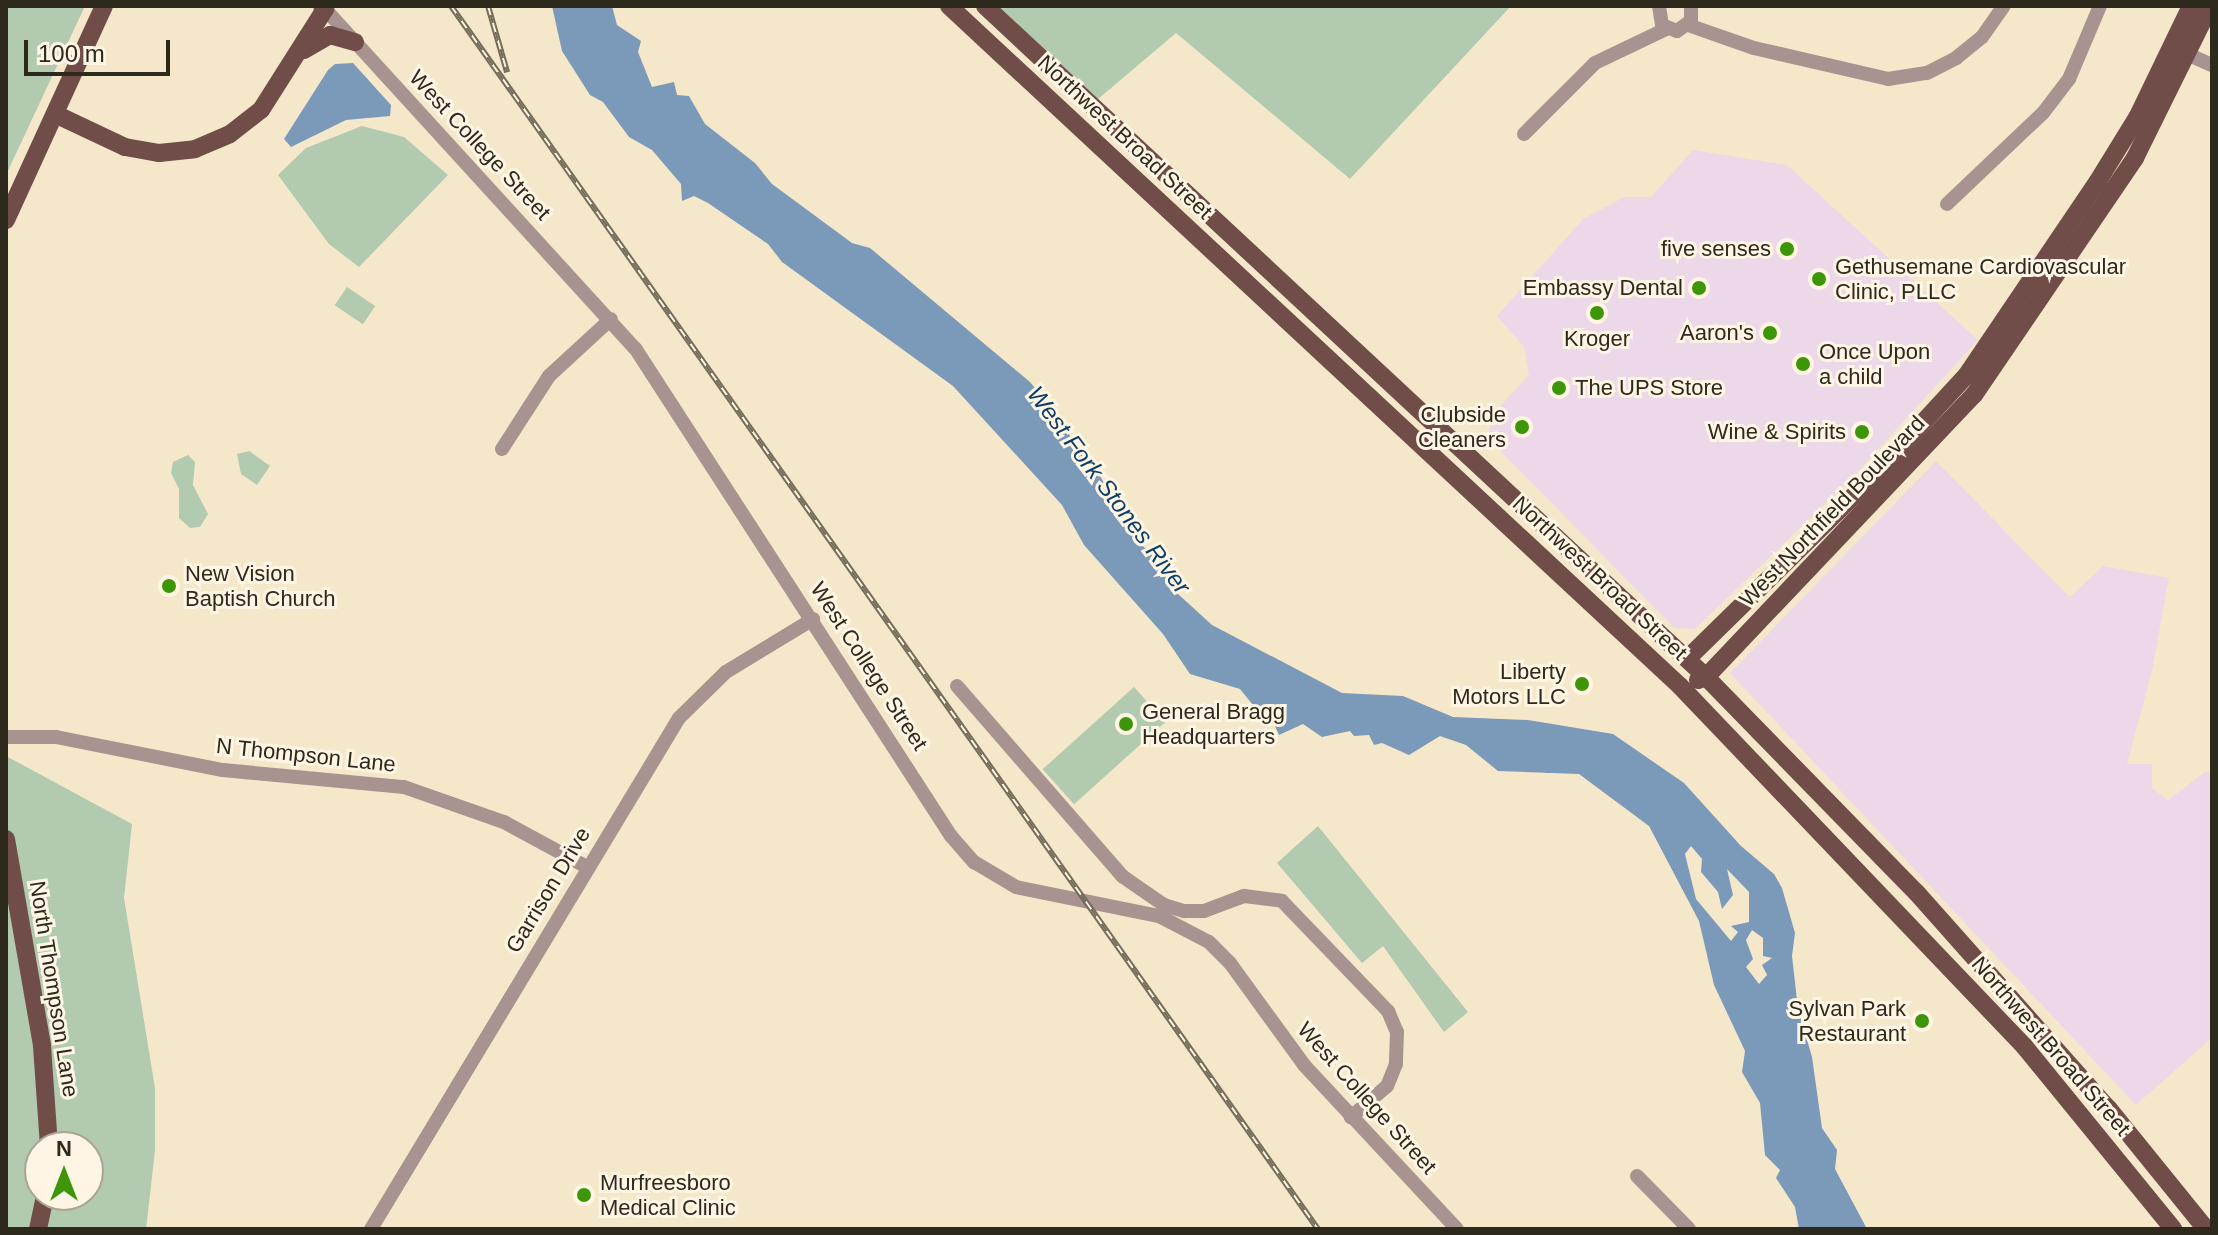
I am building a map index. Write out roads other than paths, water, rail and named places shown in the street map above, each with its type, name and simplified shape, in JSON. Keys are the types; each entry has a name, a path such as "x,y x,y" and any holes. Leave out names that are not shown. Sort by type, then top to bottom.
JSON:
{"main road":[{"path":"6,220 104,6"},
{"name":"Northwest Broad Street","path":"949,6 1680,686 1898,908 2024,1046 2173,1229"},
{"name":"West Northfield Boulevard","path":"1706,677 1974,395 2114,173 2191,6"},
{"name":"West Northfield Boulevard","path":"1687,659 1942,406 2114,173 2160,116 2210,6"},
{"path":"55,114 125,147 159,153 195,149 230,134 261,110 323,8"},
{"path":"976,31 989,10"},
{"name":"Northwest Broad Street","path":"989,10 1706,677 1916,892 2040,1031 2206,1229"},
{"path":"296,57 330,35 355,42"},
{"path":"1075,123 1091,105"},
{"path":"1321,352 1338,334"},
{"path":"1413,437 1430,420"},
{"path":"1482,502 1499,484"},
{"path":"1680,686 1687,659"},
{"path":"1680,686 1706,677"},
{"name":"North Thompson Lane","path":"6,839 42,1046 48,1131"},
{"path":"1898,908 1916,892"},
{"path":"2024,1046 2040,1031"},
{"path":"2160,1212 2179,1195"}],"street":[{"path":"1659,6 1659,20 1666,29"},
{"path":"1688,25 1691,6"},
{"path":"1524,134 1595,63 1666,29 1677,31 1688,25 1754,48 1888,79 1927,73 1956,58 1982,37 2004,6"},
{"path":"1947,204 2043,113 2069,79 2100,6"},
{"name":"West College Street","path":"323,8 611,319 659,381 951,836 974,862 1016,887 1159,916 1209,942 1351,1117 1457,1229"},
{"path":"2187,54 2212,65"},
{"path":"502,449 549,376 611,319"},
{"name":"Garrison Drive","path":"371,1229 679,718 726,672 813,619"},
{"path":"957,686 1122,876 1164,905 1184,911 1204,911 1244,896 1282,901 1388,1011 1397,1032 1396,1064 1387,1086 1351,1117"},
{"name":"N Thompson Lane","path":"6,737 56,737 223,770 404,787 504,822 587,867"},
{"path":"1637,1176 1689,1229"}],"water":[{"path":"552,6 612,6 617,25 641,41 638,52 652,87 674,82 677,95 689,96 705,124 755,163 772,184 852,243 870,248 1030,382 1064,423 1074,445 1087,454 1140,544 1155,556 1178,594 1212,625 1342,693 1403,696 1453,717 1528,720 1613,734 1684,783 1741,846 1774,874 1782,888 1795,933 1792,956 1798,1009 1812,1057 1822,1128 1837,1150 1835,1169 1867,1229 1799,1229 1795,1207 1776,1178 1780,1170 1765,1155 1760,1103 1742,1072 1745,1051 1714,985 1699,921 1649,826 1579,774 1498,771 1466,745 1440,736 1409,755 1382,743 1374,745 1369,735 1354,736 1350,731 1322,737 1303,724 1279,735 1275,726 1283,720 1286,707 1266,710 1253,705 1240,689 1190,674 1163,634 1084,545 1062,505 953,386 782,262 768,244 708,203 694,196 682,201 681,184 652,150 629,137 603,102 590,95 562,51","holes":["1691,846 1702,859 1701,872 1718,892 1722,909 1733,895 1727,869 1749,892 1749,922 1731,926 1738,932 1731,941 1696,899 1685,854","1752,930 1763,938 1763,956 1772,958 1762,965 1767,975 1759,984 1746,967 1753,959 1746,940"]},
{"path":"353,63 391,105 390,116 346,120 291,147 284,139 328,70 335,64"}],"railway":[{"path":"451,6 1318,1229"},
{"path":"488,6 507,72"}],"place":[{"name":"five senses","path":"1787,249"},
{"name":"Gethusemane Cardiovascular Clinic, PLLC","path":"1819,279"},
{"name":"Embassy Dental","path":"1699,288"},
{"name":"Kroger","path":"1597,313"},
{"name":"Aaron's","path":"1770,333"},
{"name":"Once Upon a child","path":"1803,364"},
{"name":"The UPS Store","path":"1559,388"},
{"name":"Clubside Cleaners","path":"1522,427"},
{"name":"Wine & Spirits","path":"1862,432"},
{"name":"New Vision Baptish Church","path":"169,586"},
{"name":"Liberty Motors LLC","path":"1582,684"},
{"name":"General Bragg Headquarters","path":"1126,724"},
{"name":"Sylvan Park Restaurant","path":"1922,1021"},
{"name":"Murfreesboro Medical Clinic","path":"584,1195"}],"water label":[{"name":"West Fork Stones River","path":"1109,490"}]}
